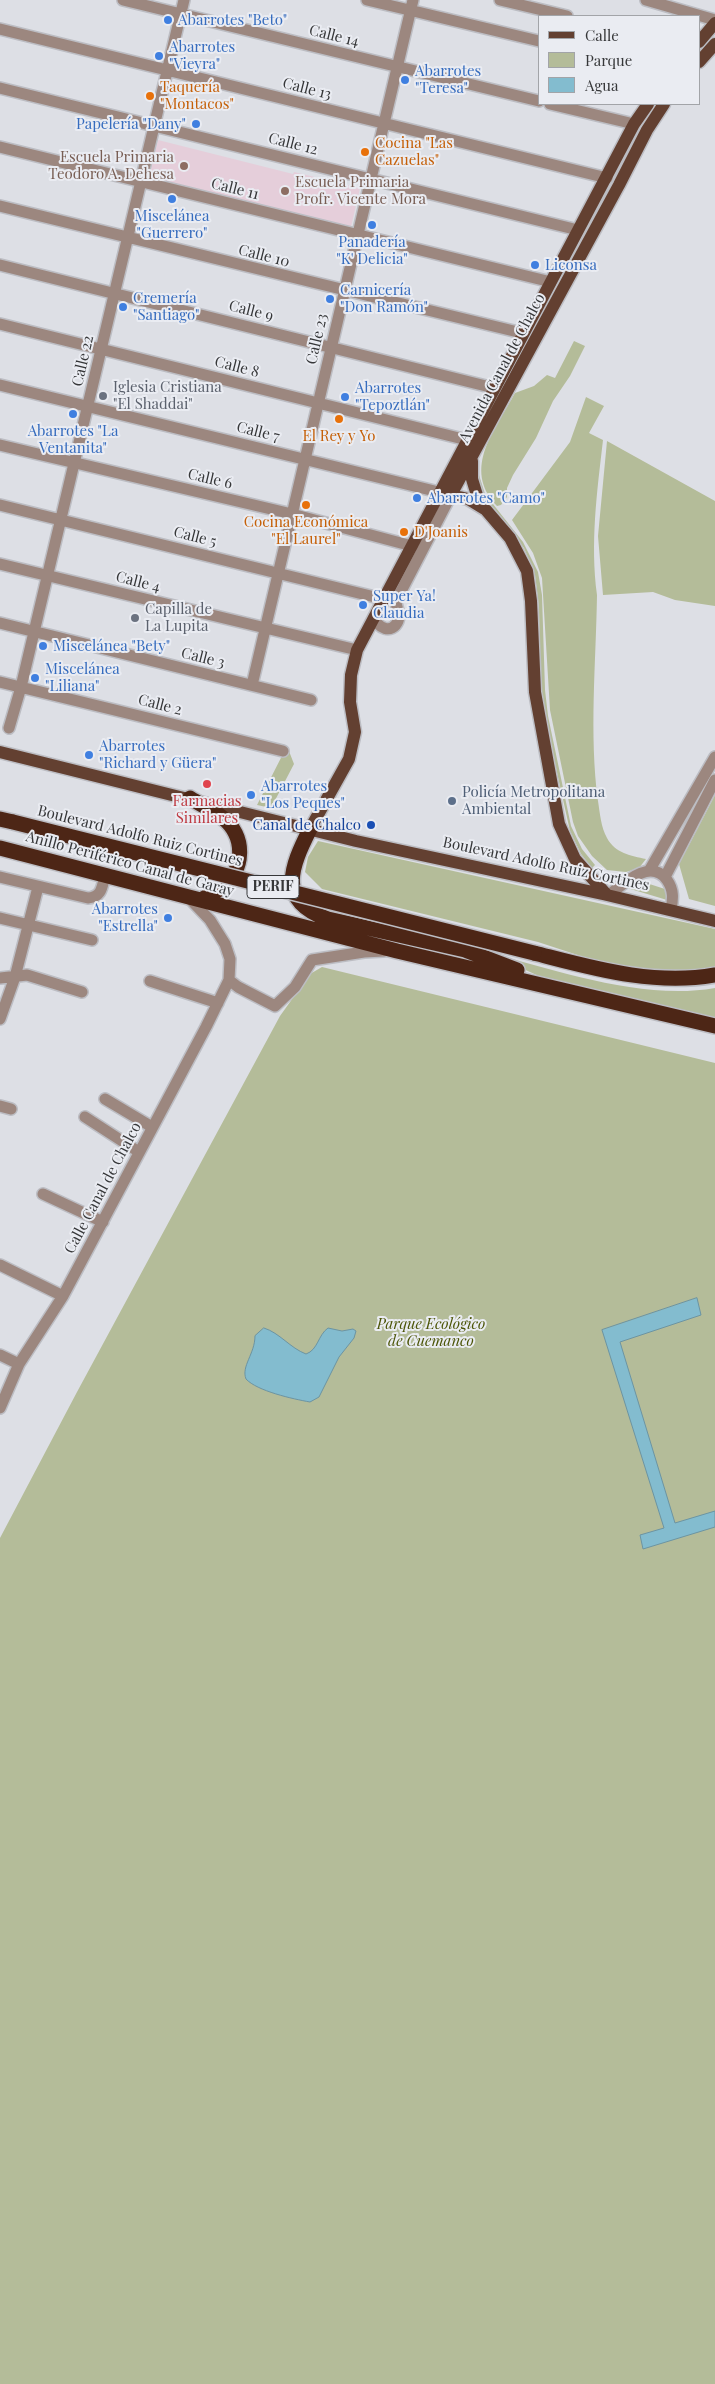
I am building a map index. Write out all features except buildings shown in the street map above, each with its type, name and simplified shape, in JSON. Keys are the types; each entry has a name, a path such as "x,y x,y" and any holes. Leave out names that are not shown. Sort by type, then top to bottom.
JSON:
{"highway":[{"path":"190,798 223,818 233,829 239,842 240,856 237,868 222,887 194,898"},
{"name":"Boulevard Adolfo Ruiz Cortines","path":"6,820 600,969 651,978 679,979 715,974"},
{"path":"310,829 295,860 292,874 294,889 302,905 311,913 328,919 465,950 568,990"},
{"name":"Anillo Periférico Canal de Garay","path":"0,848 397,951"},
{"name":"PERIF","path":"397,951 715,1026"}],"main road":[{"path":"700,41 715,21"},
{"path":"700,61 715,44"},
{"name":"Avenida Canal de Chalco","path":"446,494 467,440 522,333 607,178 634,124 647,105"},
{"name":"Avenida Canal de Chalco","path":"310,829 349,759 354,732 350,702 351,675 357,650 412,546 446,494 472,460 647,130 663,105"},
{"path":"472,460 472,478 483,508"},
{"path":"446,494 468,499 483,508 510,538 524,563 530,586 535,692 559,824 575,859 608,895"},
{"path":"0,752 310,829"},
{"name":"Boulevard Adolfo Ruiz Cortines","path":"310,829 608,895 715,921"}],"street":[{"name":"Calle 14","path":"123,0 538,101"},
{"name":"Calle 22","path":"9,728 21,687 184,0"},
{"path":"367,0 411,5 538,41"},
{"path":"500,0 563,15"},
{"path":"646,0 697,15"},
{"name":"Calle 23","path":"252,685 411,5"},
{"path":"700,16 715,21"},
{"name":"Calle 13","path":"0,29 607,178"},
{"name":"Calle 12","path":"0,88 578,230"},
{"path":"554,105 634,124"},
{"name":"Calle 11","path":"0,147 551,282"},
{"name":"Calle 10","path":"0,206 522,333"},
{"name":"Calle 9","path":"0,265 494,388"},
{"name":"Calle 8","path":"0,324 467,440"},
{"name":"Calle 7","path":"0,385 446,494"},
{"name":"Calle 6","path":"0,445 292,514 412,546"},
{"name":"Avenida Canal de Chalco","path":"374,617 378,625 386,629 393,627 398,622 399,614 396,601 446,494"},
{"name":"Calle 5","path":"0,505 383,599"},
{"name":"Calle 4","path":"0,564 357,650"},
{"name":"Calle 3","path":"0,623 311,700"},
{"name":"Calle 2","path":"0,682 283,751"},
{"path":"649,871 715,757"},
{"path":"665,877 715,780"},
{"path":"679,822 690,828"},
{"path":"608,895 631,878 649,871 658,872 665,877 674,896 671,910"},
{"path":"0,877 38,887 95,898 100,894 105,875"},
{"path":"0,1019 14,977 38,887"},
{"name":"Calle Canal de Chalco","path":"0,1408 19,1364 63,1296 218,1003 233,983 226,944 194,898"},
{"path":"0,918 92,940"},
{"path":"233,983 275,1006 295,987 312,960 364,952 397,951"},
{"path":"0,978 27,975 82,992"},
{"path":"150,981 218,1003"},
{"path":"105,1099 152,1127"},
{"path":"84,1117 139,1152"},
{"path":"43,1194 102,1222"},
{"path":"0,1265 63,1296"},
{"path":"0,1355 19,1364"}],"shaded area":[{"name":"Escuela Primaria Profr. Vicente Mora","path":"158,140 293,174 294,172 360,188 351,227 149,178"}],"green space":[{"path":"574,341 585,346 570,376 553,401 536,438 513,475 507,488 507,497 501,505 497,506 487,492 482,478 482,463 491,434 515,393 534,386 547,375 555,378"},
{"path":"586,397 604,406 589,433 603,440 594,537 597,595 593,724 595,776 603,829 610,843 629,855 646,859 639,868 626,872 607,870 592,856 578,836 573,822 550,710 542,578 533,553 512,520 570,442"},
{"path":"607,441 715,501 715,606 675,600 653,592 603,595 598,536"},
{"path":"479,475 485,494 523,542 538,572 542,595 545,690 548,716 571,826 582,849 595,865 592,868 581,854 570,831 544,714 540,671 539,607 535,575 524,548 483,496 478,479"},
{"path":"287,746 294,764 271,808 257,805"},
{"path":"715,795 715,906 689,899 679,864"},
{"path":"318,841 715,929 715,969 661,974 605,964 538,942 322,889 305,872 308,857"},
{"path":"637,880 668,890 667,900 624,887"},
{"path":"486,952 570,975 629,987 687,991 715,988 715,1018 541,977"},
{"name":"Parque Ecológico de Cuemanco","path":"322,967 715,1063 715,2384 0,2384 0,1538 280,1016 310,974"}],"water":[{"path":"697,1298 701,1315 620,1342 675,1523 715,1511 715,1527 643,1549 640,1535 664,1528 602,1330"},
{"path":"264,1328 275,1333 306,1354 316,1346 322,1334 328,1328 342,1331 353,1329 356,1331 354,1338 339,1357 319,1397 310,1402 267,1391 246,1379 245,1369 253,1348 255,1336"}],"place":[{"name":"Abarrotes \"Beto\"","path":"168,20"},
{"name":"Abarrotes \"Vieyra\"","path":"159,56"},
{"name":"Abarrotes \"Teresa\"","path":"405,80"},
{"name":"Taquería \"Montacos\"","path":"150,96"},
{"name":"Papelería \"Dany\"","path":"196,124"},
{"name":"Cocina \"Las Cazuelas\"","path":"365,152"},
{"name":"Escuela Primaria Teodoro A. Dehesa","path":"184,166"},
{"name":"Escuela Primaria Profr. Vicente Mora","path":"285,191"},
{"name":"Miscelánea \"Guerrero\"","path":"172,199"},
{"name":"Panadería \"K' Delicia\"","path":"372,225"},
{"name":"Liconsa","path":"535,265"},
{"name":"Carnicería \"Don Ramón\"","path":"330,299"},
{"name":"Cremería \"Santiago\"","path":"123,307"},
{"name":"Iglesia Cristiana \"El Shaddai\"","path":"103,396"},
{"name":"Abarrotes \"Tepoztlán\"","path":"345,397"},
{"name":"Abarrotes \"La Ventanita\"","path":"73,414"},
{"name":"El Rey y Yo","path":"339,419"},
{"name":"Abarrotes \"Camo\"","path":"417,498"},
{"name":"Cocina Económica \"El Laurel\"","path":"306,505"},
{"name":"D'Joanis","path":"404,532"},
{"name":"Super Ya! Claudia","path":"363,605"},
{"name":"Capilla de La Lupita","path":"135,618"},
{"name":"Miscelánea \"Bety\"","path":"43,646"},
{"name":"Miscelánea \"Liliana\"","path":"35,678"},
{"name":"Abarrotes \"Richard y Güera\"","path":"89,755"},
{"name":"Farmacias Similares","path":"207,784"},
{"name":"Abarrotes \"Los Peques\"","path":"251,795"},
{"name":"Policía Metropolitana Ambiental","path":"452,801"},
{"name":"Canal de Chalco","path":"371,825"},
{"name":"Abarrotes \"Estrella\"","path":"168,918"}]}
